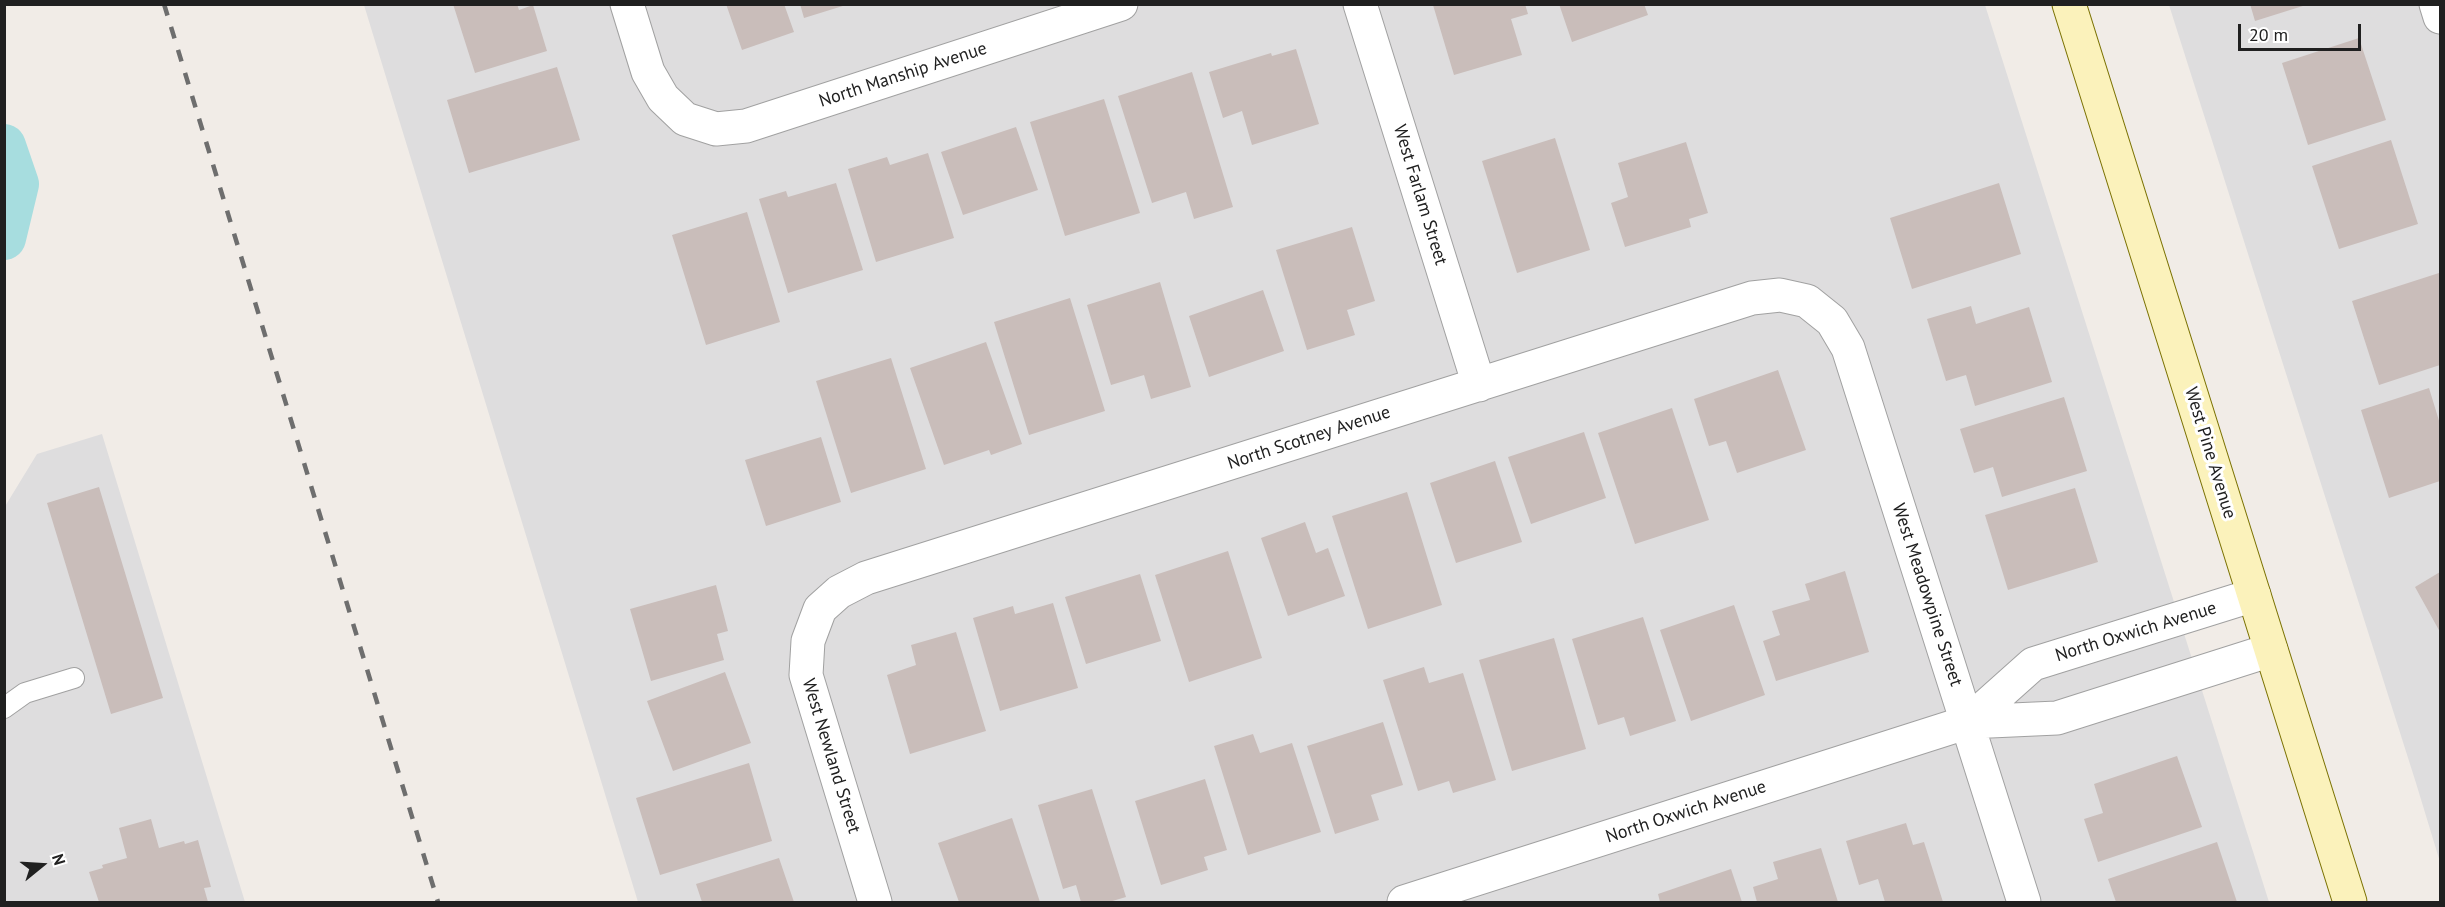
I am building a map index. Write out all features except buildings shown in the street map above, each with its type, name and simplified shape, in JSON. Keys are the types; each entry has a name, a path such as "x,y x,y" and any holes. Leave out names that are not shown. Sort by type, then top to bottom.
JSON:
{"street":[{"name":"North Manship Avenue","path":"627,4 648,72 663,98 685,119 716,129 746,126 1121,4"},
{"name":"West Farlam Street","path":"1360,4 1479,385"},
{"name":"West Pine Avenue","path":"2069,4 2350,903"},
{"path":"2436,4 2440,17"},
{"name":"North Scotney Avenue","path":"820,609 839,592 866,578 1752,298 1780,295 1808,301"},
{"name":"West Meadowpine Street","path":"1808,301 1832,321 1848,348 2024,903"},
{"name":"North Oxwich Avenue","path":"1968,722 2033,664 2253,595"},
{"name":"West Newland Street","path":"820,609 808,641 806,675 876,903"},
{"name":"North Oxwich Avenue","path":"1404,903 1968,722 2057,718 2271,650"}],"lane":[{"path":"4,708 25,693 74,678"}],"shaded area":[{"path":"364,5 1985,5 2269,902 638,902"},
{"path":"2169,5 2440,5 2440,862 2416,783"},
{"path":"102,434 245,902 5,902 4,508 37,454"}],"waterway":[{"path":"4,146 17,184 4,238"}],"railway":[{"path":"164,4 438,902"}]}
